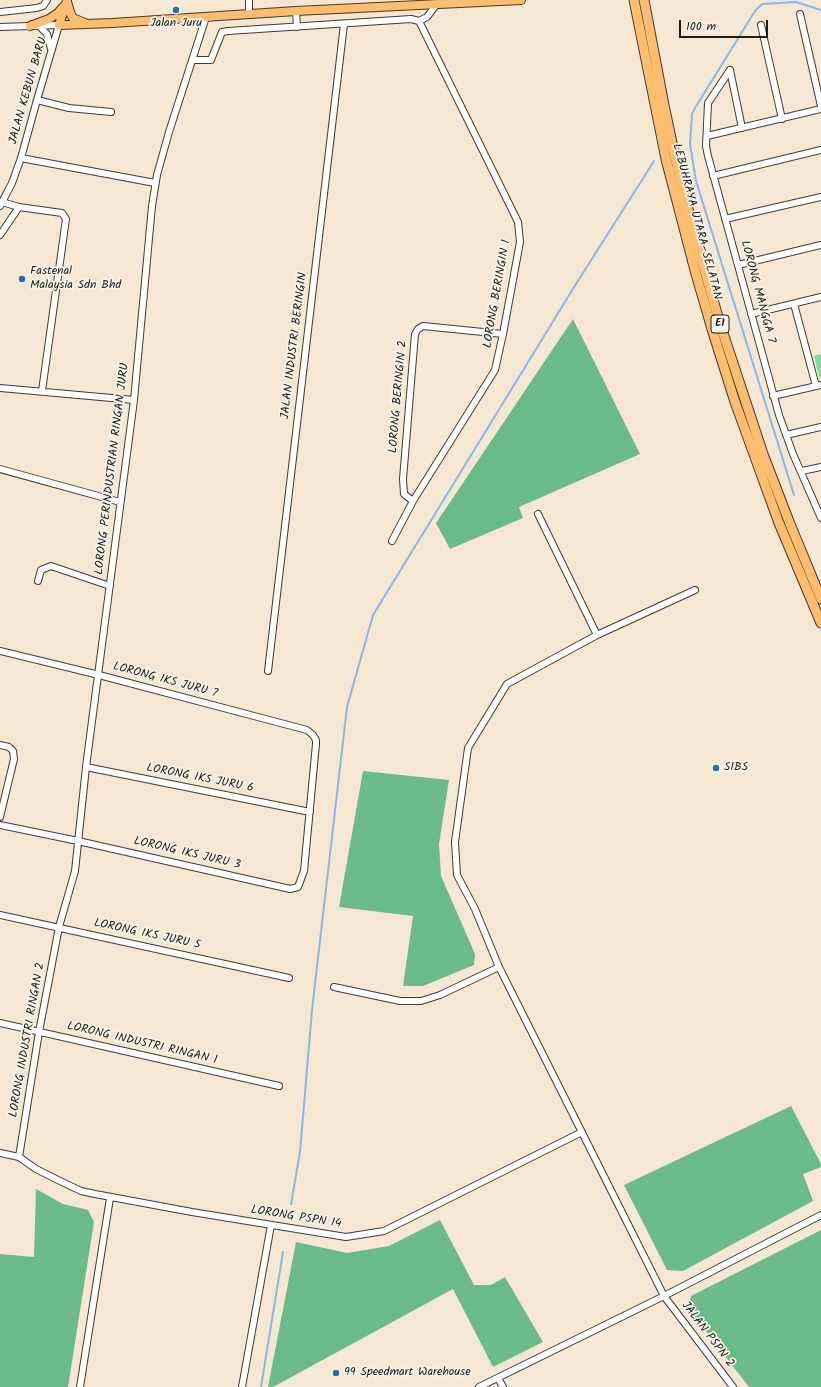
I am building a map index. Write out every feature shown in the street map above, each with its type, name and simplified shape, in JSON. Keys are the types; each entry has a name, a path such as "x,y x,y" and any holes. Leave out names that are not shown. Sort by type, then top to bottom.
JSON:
{"highway":[{"name":"LEBUHRAYA UTARA–SELATAN","path":"634,0 666,159 686,238 712,330 735,402 760,471 790,550 821,623"},
{"name":"LEBUHRAYA UTARA–SELATAN","path":"644,0 664,105 682,183 720,324 766,461 821,599"}],"main road":[{"path":"67,0 59,25 296,11 364,4 436,5 521,0"},
{"path":"67,0 69,11 73,18 88,24"},
{"path":"35,26 58,14 67,0"}],"street":[{"path":"0,12 37,8 44,6 47,0"},
{"path":"249,0 249,14"},
{"path":"192,60 211,60 222,32 411,20 419,21 427,17 436,5"},
{"path":"296,11 297,27"},
{"path":"800,14 821,106"},
{"name":"LORONG PERINDUSTRIAN RINGAN JURU","path":"59,927 75,871 86,767 134,400 152,206 156,183 169,132 206,17"},
{"name":"LORONG BERINGIN 1","path":"392,541 413,502 495,370 520,242 518,222 419,21"},
{"name":"JALAN INDUSTRI BERINGIN","path":"268,671 344,24"},
{"path":"0,27 59,25"},
{"name":"JALAN KEBUN BARU","path":"1,204 12,183 21,158 59,25"},
{"path":"760,25 782,118"},
{"path":"35,26 47,34 51,51"},
{"name":"LORONG MANGGA 7","path":"742,128 730,70 708,103 708,156 786,435 821,518"},
{"path":"37,100 69,108 111,112"},
{"path":"707,136 821,109"},
{"path":"713,176 821,150"},
{"path":"21,158 156,183"},
{"path":"725,219 821,197"},
{"path":"1,204 62,213 66,219 42,391"},
{"path":"0,235 19,207"},
{"path":"738,265 821,245"},
{"path":"751,314 821,297"},
{"path":"774,396 819,385 794,304"},
{"name":"LORONG BERINGIN 2","path":"413,502 404,494 403,479 415,334 418,329 423,326 503,334"},
{"path":"0,388 134,400"},
{"path":"786,435 821,427"},
{"path":"802,471 821,467"},
{"path":"0,469 120,502"},
{"path":"538,514 597,635"},
{"path":"38,581 41,570 51,566 110,586"},
{"name":"JALAN PSPN 2","path":"695,590 597,635 507,684 468,748 455,842 457,875 475,909 499,967 664,1296 733,1387"},
{"name":"LORONG IKS JURU 7","path":"0,651 99,675 307,730 316,740 310,812"},
{"path":"0,745 9,747 13,751 14,759 0,817"},
{"name":"LORONG IKS JURU 6","path":"86,767 310,812"},
{"name":"LORONG IKS JURU 3","path":"0,825 290,889 298,887 304,872 310,812"},
{"name":"LORONG IKS JURU 5","path":"0,914 288,978"},
{"name":"LORONG INDUSTRI RINGAN 2","path":"19,1157 39,1032 59,927"},
{"path":"334,987 400,1001 421,1001 440,995 499,967"},
{"name":"LORONG INDUSTRI RINGAN 1","path":"0,1023 279,1086"},
{"name":"LORONG PSPN 14","path":"19,1157 36,1169 69,1185 110,1198 346,1236 384,1231 582,1132"},
{"path":"0,1152 19,1157"},
{"path":"80,1387 110,1198"},
{"path":"479,1387 664,1296 821,1215"},
{"path":"242,1387 271,1225"},
{"path":"498,1378 503,1387"}],"green space":[{"path":"573,319 640,454 519,507 523,518 450,549 436,523"},
{"path":"821,354 821,378 819,376 814,356"},
{"path":"363,771 449,780 439,844 441,876 475,954 474,965 423,986 403,986 413,916 339,907"},
{"path":"791,1106 821,1164 821,1167 803,1174 813,1201 683,1271 667,1270 624,1185"},
{"path":"36,1189 63,1204 88,1210 94,1222 68,1387 0,1387 0,1254 34,1257"},
{"path":"440,1220 474,1285 491,1285 505,1277 543,1342 493,1367 453,1289 273,1387 268,1387 296,1242 347,1253 389,1246"},
{"path":"821,1230 821,1387 749,1387 688,1308 691,1296"}],"waterway":[{"path":"794,495 696,181 690,144 692,114 755,11 762,4 796,2 821,10"},
{"path":"291,1204 300,1152 312,1010 347,707 373,615 576,284 654,161"},
{"path":"261,1387 283,1252"}],"place":[{"name":"Jalan Juru","path":"176,10"},
{"name":"Fastenal Malaysia Sdn Bhd","path":"22,279"},
{"name":"SIBS","path":"716,768"},
{"name":"99 Speedmart Warehouse","path":"336,1373"}]}
